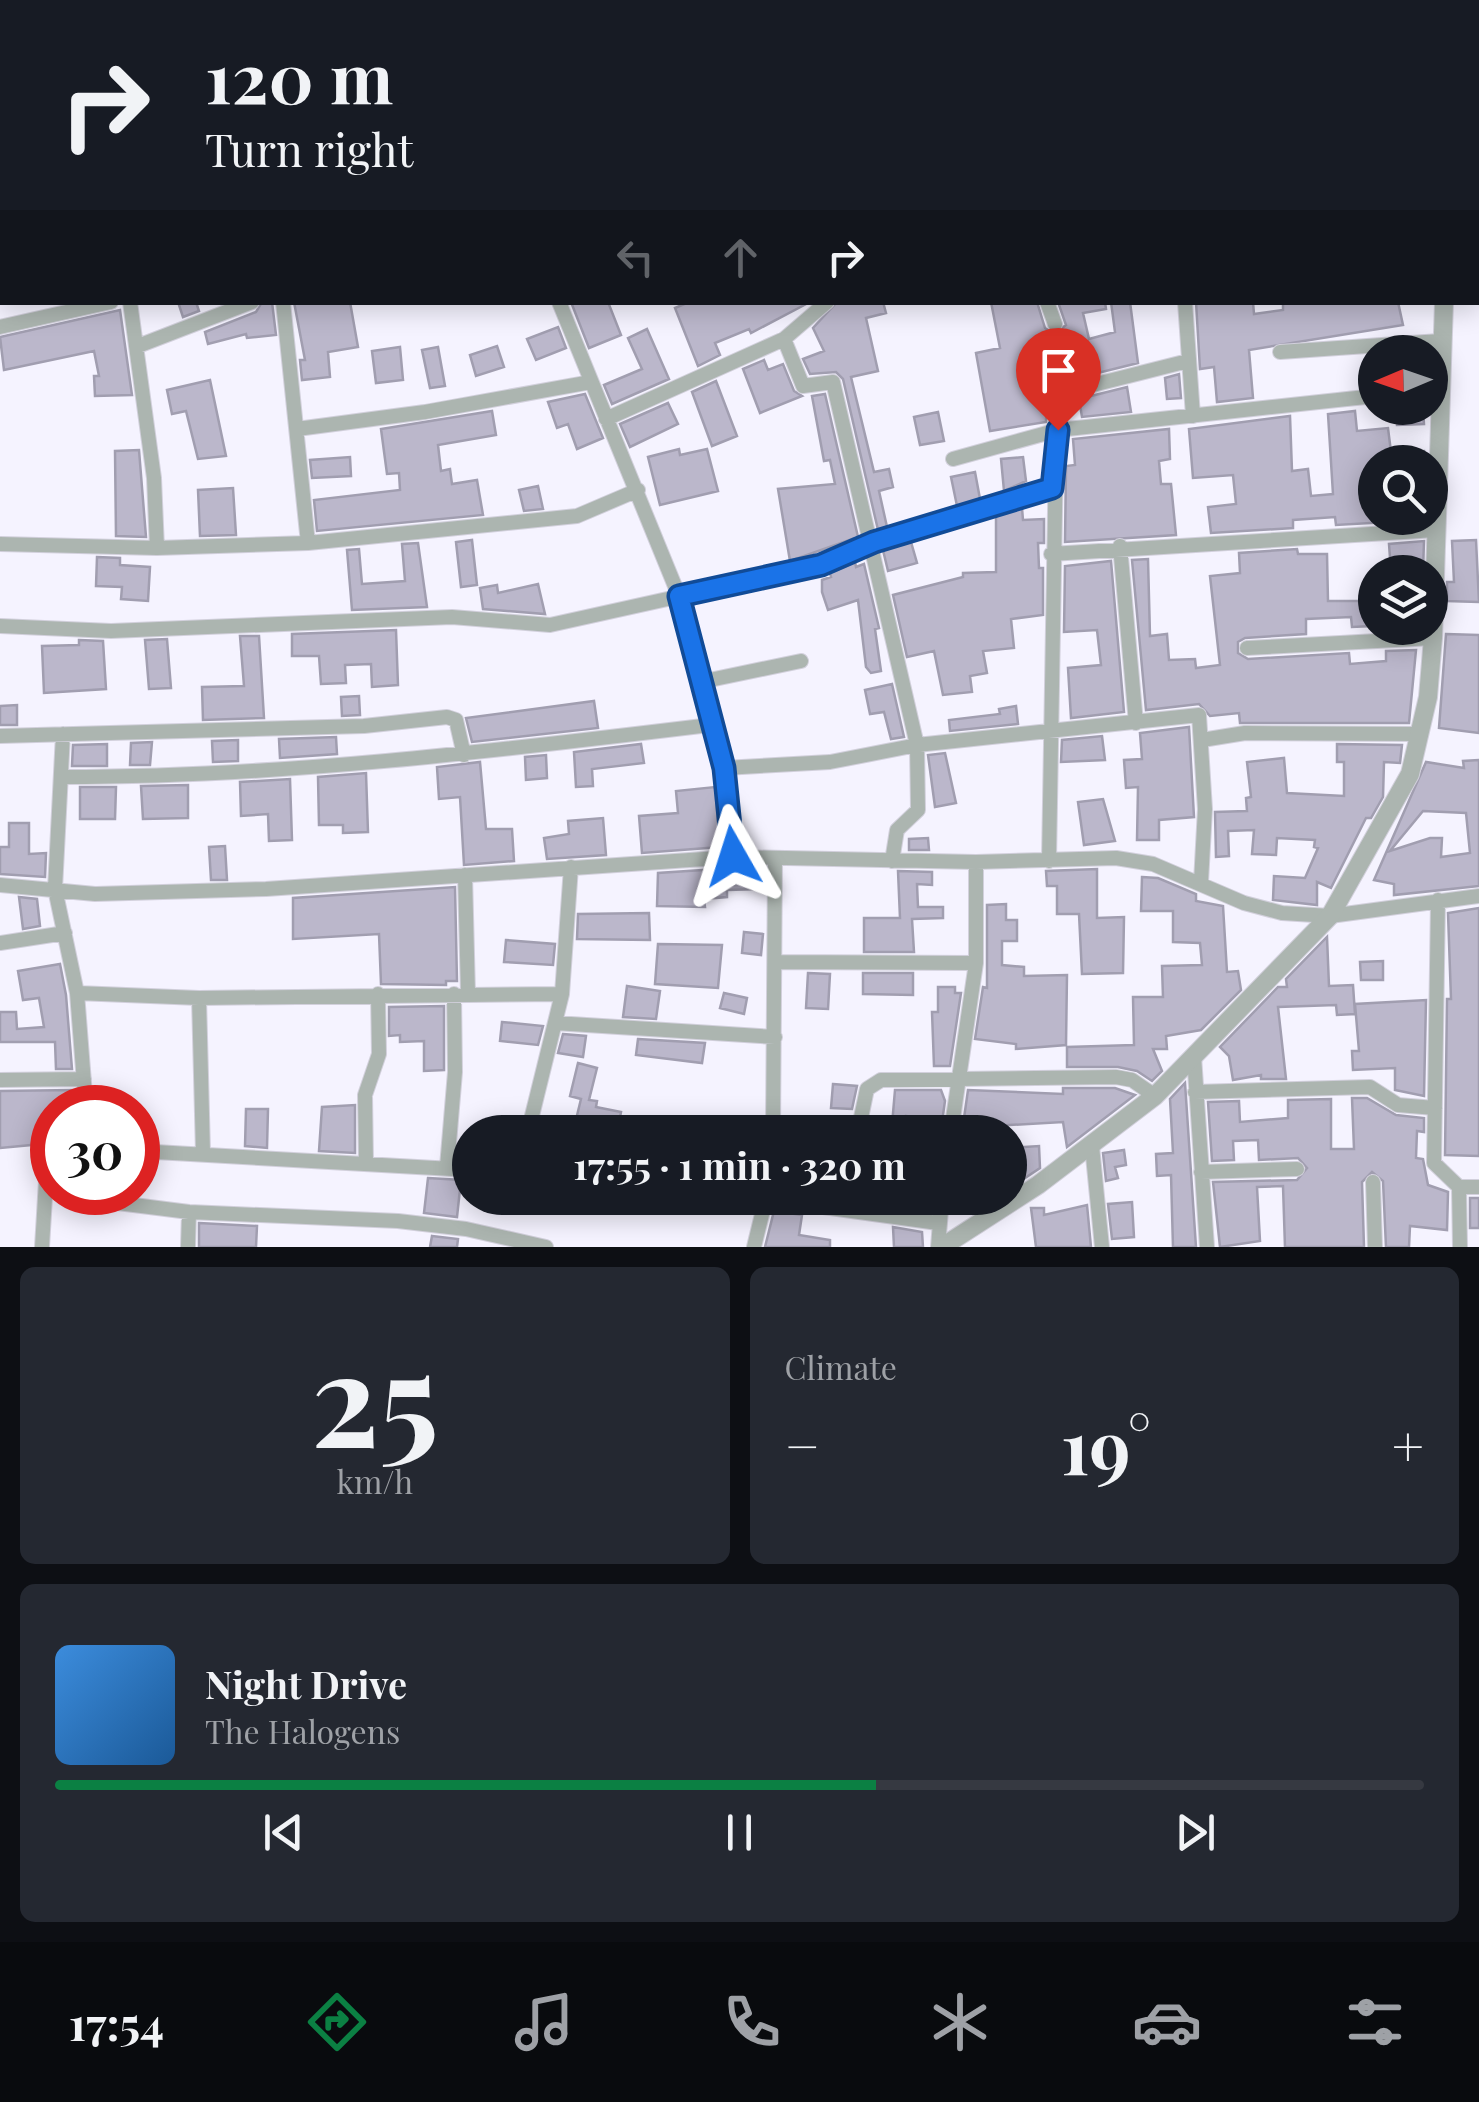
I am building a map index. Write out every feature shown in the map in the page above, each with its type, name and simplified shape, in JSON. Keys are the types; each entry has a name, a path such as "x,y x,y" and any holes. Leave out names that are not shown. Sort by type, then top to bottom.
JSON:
{"street":[{"path":"0,327 98,305"},
{"path":"131,305 154,478 157,548"},
{"path":"138,346 244,305"},
{"path":"283,305 308,543"},
{"path":"560,305 679,596 724,768 733,856"},
{"path":"606,419 784,339 824,305"},
{"path":"1048,305 1054,324"},
{"path":"1185,305 1193,416"},
{"path":"1441,335 1444,305"},
{"path":"784,339 803,386 833,382 874,542 917,745 921,797 918,810 898,830 892,860"},
{"path":"1280,352 1358,347"},
{"path":"1050,861 1054,733 1052,488 1058,430 1055,403 1065,389 1188,361"},
{"path":"297,429 425,412 591,382"},
{"path":"954,459 1058,430 1358,398"},
{"path":"0,626 111,631 452,617 535,626 821,565 874,542 1052,488"},
{"path":"0,544 157,548 308,543 576,516 638,490"},
{"path":"1051,554 1120,546 1358,534"},
{"path":"1120,546 1136,723"},
{"path":"1246,648 1358,642"},
{"path":"939,1215 940,1247 1092,1146 1155,1096 1330,916 1410,774 1421,734 1432,645"},
{"path":"700,682 801,661"},
{"path":"724,768 830,762 917,745 1199,715 1206,809 1201,882"},
{"path":"0,736 364,726 452,717 464,755"},
{"path":"63,777 186,777 464,755 710,724"},
{"path":"1202,740 1245,733 1421,734"},
{"path":"63,734 56,889 78,992 84,1085"},
{"path":"0,884 95,894 266,889 733,856 976,862 1116,858 1153,864 1244,903 1282,914 1330,916 1479,896"},
{"path":"773,1115 775,859"},
{"path":"953,1115 976,963 976,862"},
{"path":"532,1115 562,994 572,867"},
{"path":"446,1167 456,1072 465,875"},
{"path":"1438,900 1434,1164 1460,1187 1479,1186"},
{"path":"0,943 66,932"},
{"path":"774,962 976,963"},
{"path":"78,992 199,998 562,994"},
{"path":"366,1162 366,1094 379,1054 378,994"},
{"path":"199,998 202,1153"},
{"path":"555,1024 775,1036"},
{"path":"1194,1056 1207,1247"},
{"path":"860,1115 873,1082 959,1077 1116,1077 1132,1080 1155,1096"},
{"path":"0,1080 84,1079"},
{"path":"1195,1092 1370,1087 1398,1105 1435,1108"},
{"path":"1092,1146 1102,1247"},
{"path":"160,1152 452,1168"},
{"path":"1201,1172 1296,1169"},
{"path":"1373,1182 1375,1247"},
{"path":"1460,1187 1460,1247"},
{"path":"160,1208 398,1221 546,1247"},
{"path":"188,1247 189,1212"},
{"path":"42,1247 44,1215"},
{"path":"754,1247 762,1215"},
{"path":"903,1215 938,1223"}],"building":[{"path":"179,305 197,305 199,311 183,317"},
{"path":"260,305 272,305 276,335 247,338 246,334 208,344 205,332 256,312"},
{"path":"295,305 351,305 358,347 328,352 330,377 302,380 300,360 305,360"},
{"path":"572,305 609,305 621,335 589,348"},
{"path":"804,305 751,333 749,329 715,343 720,355 698,366 675,308"},
{"path":"834,305 884,305 886,313 866,318 878,371 851,377 874,472 889,469 893,487 879,491 887,527 878,530 843,379 836,372 810,374 803,359 824,351 813,328"},
{"path":"992,305 1038,305 1045,328 1054,334 1066,325 1059,305 1105,305 1106,309 1083,313 1089,339 1115,332 1111,305 1130,305 1138,363 1053,384 1047,393 1046,422 990,431 976,353 1000,348"},
{"path":"1196,305 1253,305 1254,314 1283,310 1283,305 1399,305 1403,325 1249,350 1253,398 1217,402 1214,367 1200,369"},
{"path":"120,310 132,395 95,396 94,376 99,376 94,351 4,370 0,337"},
{"path":"558,327 566,348 536,360 527,339"},
{"path":"647,329 669,379 612,404 604,385 642,369 628,338"},
{"path":"497,346 504,367 476,376 470,355"},
{"path":"400,347 403,380 376,383 372,351"},
{"path":"438,347 445,386 430,388 422,350"},
{"path":"764,360 768,370 783,364 794,391 802,396 760,413 743,369"},
{"path":"1179,374 1181,398 1167,399 1165,378"},
{"path":"210,380 226,456 198,459 186,411 172,414 167,390"},
{"path":"716,381 737,436 712,446 692,392"},
{"path":"1127,387 1131,412 1082,417 1079,399"},
{"path":"585,394 603,438 577,449 568,424 557,428 548,402"},
{"path":"825,394 858,537 790,561 778,489 835,484 830,460 824,461 812,396"},
{"path":"668,403 678,424 630,447 620,424"},
{"path":"492,411 496,435 438,445 441,471 450,469 452,484 477,480 483,515 317,531 314,500 400,490 399,473 387,474 381,429"},
{"path":"1355,411 1357,431 1388,428 1390,445 1358,445 1358,524 1336,525 1335,517 1293,520 1293,528 1211,533 1208,507 1236,504 1233,475 1193,478 1189,429 1290,416 1292,471 1308,469 1311,496 1333,494 1328,414"},
{"path":"938,412 944,441 920,445 914,417"},
{"path":"1169,429 1170,459 1159,461 1161,484 1171,484 1176,535 1065,542 1066,466 1075,465 1073,439"},
{"path":"679,449 680,455 707,449 718,491 660,505 648,457"},
{"path":"139,450 146,537 116,536 115,451"},
{"path":"350,457 351,476 312,478 310,460"},
{"path":"1023,457 1026,481 1004,491 1001,459"},
{"path":"975,472 980,499 957,506 951,477"},
{"path":"538,486 543,509 524,511 519,490"},
{"path":"233,488 236,535 200,536 198,490"},
{"path":"1022,508 1023,520 1044,519 1044,543 1038,543 1039,568 1043,568 1043,615 1011,619 1014,648 983,651 987,673 970,676 972,692 943,695 934,651 907,657 893,595 963,577 963,573 996,572 996,516"},
{"path":"472,540 477,585 461,587 456,542"},
{"path":"1476,540 1479,602 1448,601 1448,582 1454,582 1452,541"},
{"path":"1424,541 1424,555 1390,555 1389,544"},
{"path":"911,542 917,563 888,571 883,550"},
{"path":"418,543 427,607 352,610 347,550 359,549 362,584 405,581 402,544"},
{"path":"1297,549 1298,554 1327,554 1328,601 1358,601 1358,627 1352,627 1351,617 1306,619 1306,634 1245,638 1238,642 1238,653 1248,659 1349,653 1350,664 1386,661 1386,651 1416,650 1409,723 1240,723 1239,713 1210,716 1199,704 1146,710 1132,560 1148,559 1150,636 1167,634 1169,660 1195,659 1196,668 1220,665 1210,576 1240,573 1239,553"},
{"path":"97,557 120,558 120,565 150,567 148,601 121,599 122,587 96,586"},
{"path":"1111,561 1124,712 1071,718 1068,668 1101,665 1097,630 1064,632 1065,566"},
{"path":"855,562 856,567 864,564 879,628 875,629 881,671 871,673 866,667 858,600 828,610 822,592 822,580"},
{"path":"538,584 545,614 483,609 480,588 497,585 498,593"},
{"path":"396,630 398,685 372,687 371,664 345,665 346,683 321,684 319,656 292,656 292,634"},
{"path":"1448,634 1479,635 1479,733 1439,728"},
{"path":"240,636 259,636 264,718 203,720 202,687 244,686"},
{"path":"167,639 171,688 149,689 145,640"},
{"path":"79,640 103,641 106,689 44,693 42,646 79,645"},
{"path":"892,684 904,737 891,739 884,712 870,714 865,690"},
{"path":"359,696 360,715 342,716 341,697"},
{"path":"594,701 598,728 472,742 466,718"},
{"path":"17,705 17,725 0,725 0,706"},
{"path":"1016,706 1018,724 950,731 949,720 1000,714 999,709"},
{"path":"1189,727 1194,817 1159,820 1159,840 1137,840 1138,787 1126,788 1124,760 1142,759 1140,733"},
{"path":"1102,736 1105,760 1061,762 1062,740"},
{"path":"336,737 337,754 280,758 279,739"},
{"path":"238,740 238,761 213,762 212,741"},
{"path":"152,742 150,765 130,765 131,743"},
{"path":"107,744 107,766 72,766 73,745"},
{"path":"641,744 644,763 592,769 593,786 576,787 574,752"},
{"path":"1337,744 1402,745 1400,763 1384,762 1383,797 1371,818 1366,818 1331,888 1317,882 1317,905 1273,900 1274,876 1305,878 1318,848 1314,847 1315,840 1277,838 1276,855 1252,854 1254,830 1228,831 1229,856 1216,857 1215,812 1247,811 1246,798 1251,797 1247,762 1284,758 1287,793 1344,796 1344,762 1337,762"},
{"path":"945,753 956,803 935,807 928,755"},
{"path":"546,755 547,778 526,780 525,757"},
{"path":"1479,760 1479,886 1394,895 1394,884 1374,880 1426,762 1464,768 1463,761","holes":["1423,811 1466,813 1470,853 1441,857 1442,838 1390,851"]},
{"path":"480,762 486,829 512,829 514,861 464,865 460,797 439,799 437,767"},
{"path":"366,773 368,832 343,833 343,825 319,825 318,777"},
{"path":"290,779 292,840 269,841 268,814 241,816 240,782"},
{"path":"188,785 188,818 143,819 141,786"},
{"path":"80,787 116,787 115,819 80,819"},
{"path":"715,787 720,847 642,853 639,816 678,813 676,791"},
{"path":"1103,799 1115,841 1084,845 1078,802"},
{"path":"603,818 606,855 547,859 544,838 569,834 568,821"},
{"path":"9,823 29,823 29,854 46,853 45,877 0,874 0,847 9,847"},
{"path":"928,838 929,850 909,850 909,839"},
{"path":"225,846 227,880 211,880 209,847"},
{"path":"761,868 761,889 727,890 727,897 704,899 705,907 657,906 658,873"},
{"path":"1097,869 1097,918 1124,917 1123,973 1082,974 1079,914 1057,914 1057,886 1047,886 1046,871"},
{"path":"898,871 932,872 932,885 917,884 918,907 943,907 943,918 912,919 914,952 864,952 864,918 900,918"},
{"path":"1142,877 1158,878 1196,894 1196,901 1223,906 1227,972 1238,971 1241,990 1201,1030 1166,1036 1167,1049 1153,1049 1162,1071 1152,1081 1137,1071 1118,1067 1067,1067 1067,1047 1134,1045 1133,997 1163,997 1162,966 1202,965 1200,943 1173,942 1173,911 1141,911"},
{"path":"455,887 457,981 446,981 446,985 381,984 379,934 293,939 293,898"},
{"path":"19,897 37,899 40,926 23,929"},
{"path":"1006,904 1006,920 1017,920 1017,941 1002,941 1002,965 1024,967 1024,976 1067,975 1066,1045 1016,1049 1016,1044 975,1039 983,987 987,988 987,905"},
{"path":"1479,908 1479,1156 1445,1155 1447,999 1451,999 1448,913"},
{"path":"649,913 650,940 577,939 578,914"},
{"path":"744,932 763,934 761,955 742,953"},
{"path":"1327,937 1329,986 1353,985 1355,1014 1337,1015 1336,1005 1278,1007 1286,1079 1261,1079 1261,1075 1233,1080 1229,1056 1220,1047 1278,987 1287,987 1286,979"},
{"path":"506,940 555,944 553,965 504,962"},
{"path":"658,944 722,945 718,988 655,984"},
{"path":"1383,961 1383,980 1361,980 1360,962"},
{"path":"60,964 72,1069 56,1069 55,1042 0,1042 0,1012 16,1012 17,1029 44,1027 39,998 23,1000 18,971"},
{"path":"808,973 830,974 828,1009 806,1008"},
{"path":"863,973 913,973 913,995 863,994"},
{"path":"627,986 660,991 656,1019 623,1017"},
{"path":"938,987 955,987 955,993 961,993 950,1066 934,1066 932,1012 938,1012"},
{"path":"724,993 747,998 744,1014 720,1008"},
{"path":"1426,1000 1424,1096 1395,1090 1395,1068 1353,1070 1352,1051 1359,1051 1355,1004"},
{"path":"444,1006 444,1070 424,1071 424,1041 400,1042 400,1035 389,1036 389,1007"},
{"path":"502,1022 543,1026 538,1045 500,1041"},
{"path":"563,1034 586,1036 583,1057 558,1053"},
{"path":"638,1039 705,1043 702,1063 636,1055"},
{"path":"578,1063 597,1068 589,1100 597,1101 596,1107 621,1112 620,1115 577,1115 581,1099 570,1096"},
{"path":"1185,1083 1196,1247 1173,1247 1171,1175 1157,1176 1156,1154 1173,1153 1170,1099"},
{"path":"833,1084 857,1086 852,1109 831,1108"},
{"path":"1063,1088 1115,1088 1135,1095 1067,1147 1063,1122 1027,1124 1027,1115 964,1115 968,1090 1063,1094"},
{"path":"895,1090 941,1090 945,1101 943,1115 893,1115"},
{"path":"0,1091 30,1091 30,1145 0,1148"},
{"path":"1352,1098 1367,1098 1396,1115 1424,1118 1424,1132 1417,1131 1416,1158 1423,1159 1428,1185 1448,1192 1447,1230 1410,1226 1409,1247 1386,1247 1383,1181 1372,1172 1362,1182 1364,1247 1285,1247 1283,1186 1257,1187 1260,1241 1220,1247 1213,1182 1297,1180 1307,1168 1298,1158 1259,1160 1258,1140 1233,1141 1234,1160 1212,1161 1208,1102 1239,1101 1240,1122 1288,1118 1288,1100 1331,1099 1331,1149 1354,1149"},
{"path":"355,1105 355,1153 319,1151 322,1107"},
{"path":"246,1109 268,1109 267,1148 245,1146"},
{"path":"1039,1146 1040,1168 1027,1177 1027,1147"},
{"path":"1124,1150 1126,1165 1115,1167 1118,1178 1106,1181 1103,1153"},
{"path":"428,1178 452,1179 452,1215 457,1217 424,1213"},
{"path":"1470,1198 1479,1198 1479,1228 1470,1228"},
{"path":"1132,1202 1134,1237 1112,1239 1108,1204"},
{"path":"1087,1205 1091,1247 1036,1247 1031,1208 1044,1208 1044,1215"},
{"path":"773,1215 802,1215 799,1235 830,1240 830,1247 765,1247"},
{"path":"199,1223 257,1226 256,1247 199,1247"},
{"path":"893,1227 922,1232 923,1247 894,1247"},
{"path":"432,1236 458,1239 457,1247 430,1247"}],"route":[{"path":"733,856 724,768 679,596 821,565 874,542 984,512 1016,496 1052,488 1058,430"}]}
